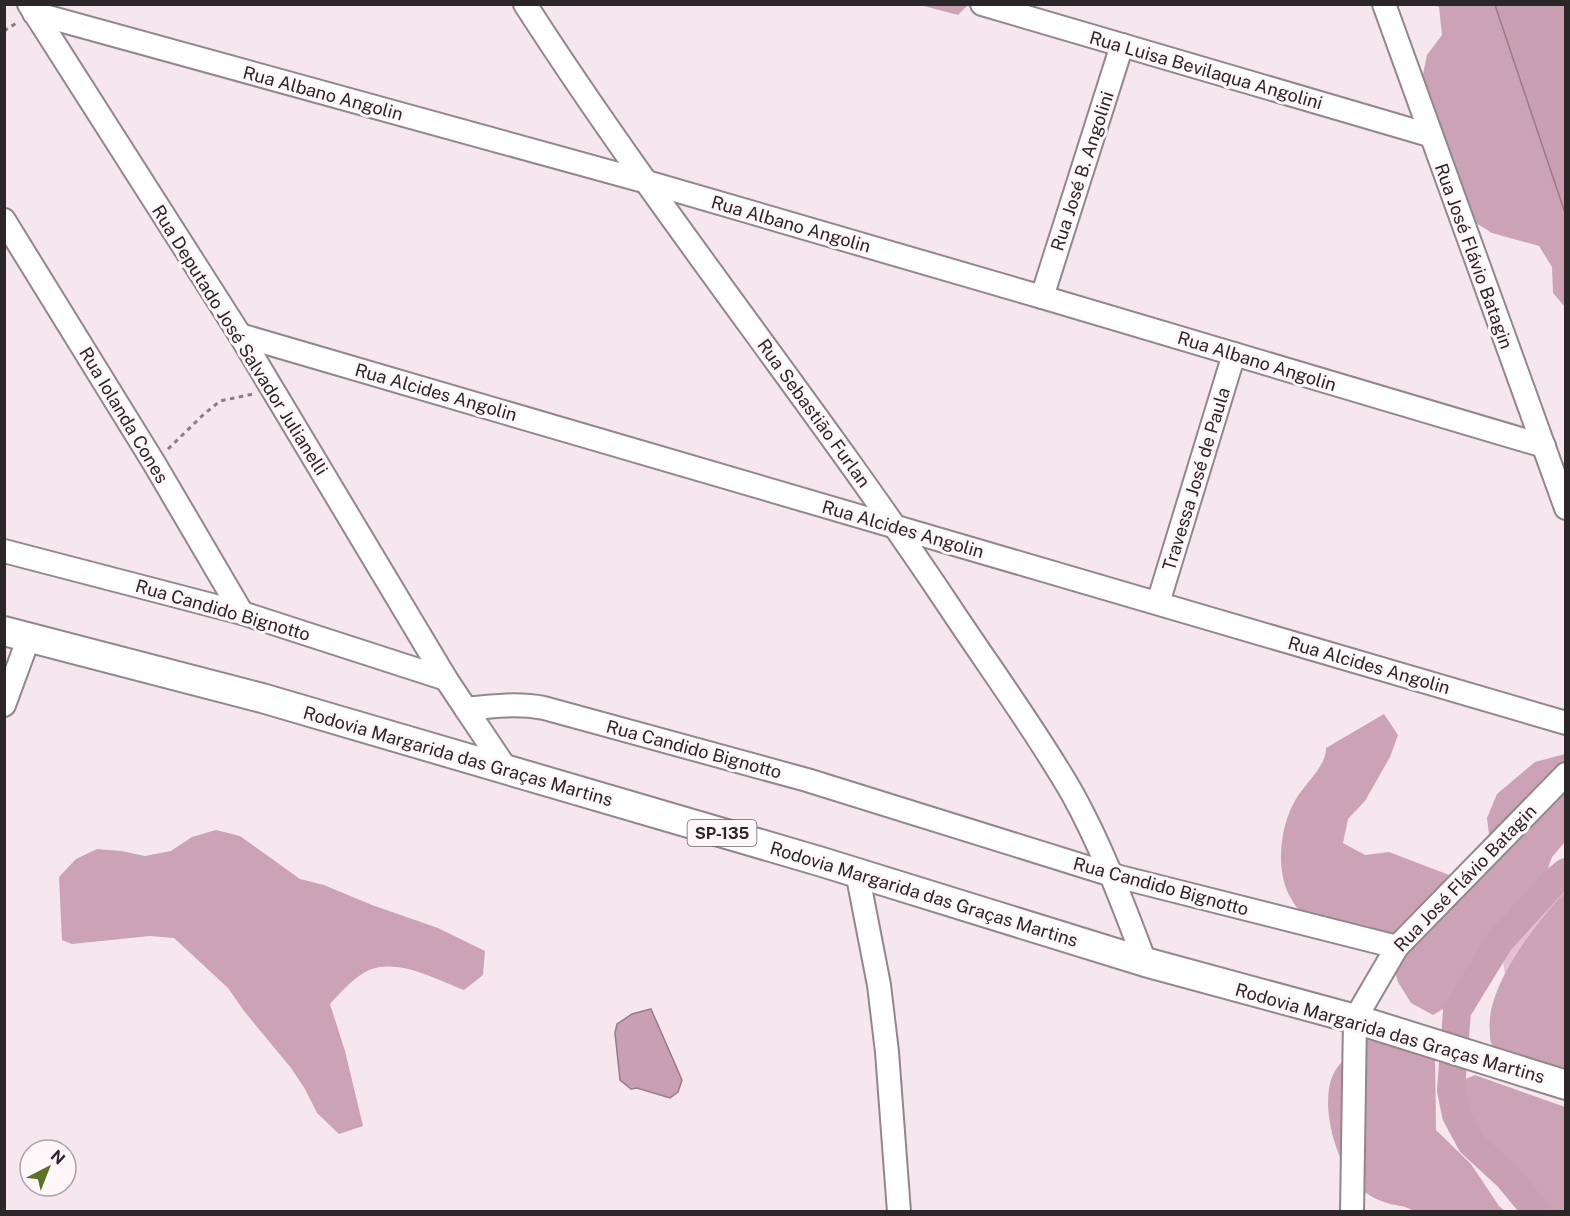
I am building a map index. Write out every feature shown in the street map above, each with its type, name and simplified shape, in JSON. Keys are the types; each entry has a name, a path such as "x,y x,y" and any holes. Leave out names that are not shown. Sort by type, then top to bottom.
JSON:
{"main road":[{"name":"Rodovia Margarida das Graças Martins","path":"17,634 262,698 857,872 1145,962 1355,1020 1566,1085"}],"street":[{"name":"Rua Sebastião Furlan","path":"525,4 647,182 896,527 1066,784 1112,875 1145,962"},
{"name":"Rua Luisa Bevilaqua Angolini","path":"982,4 1430,135"},
{"name":"Rua José Flávio Batagin","path":"1384,4 1566,508"},
{"name":"Rua Albano Angolin","path":"32,9 647,182 1544,446"},
{"name":"Rua Deputado José Salvador Julianelli","path":"32,9 240,335 446,679"},
{"name":"Rua José B. Angolini","path":"1042,297 1122,45"},
{"name":"Rua Iolanda Cones","path":"4,220 154,463 242,613"},
{"name":"Rua Alcides Angolin","path":"240,335 1566,723"},
{"name":"Travessa José de Paula","path":"1158,603 1234,354"},
{"name":"Rua Candido Bignotto","path":"4,551 242,613 446,679"},
{"path":"4,705 17,634"},
{"path":"446,679 507,770"},
{"name":"Rua Candido Bignotto","path":"466,709 509,704 544,708 807,780 1112,875 1397,947"},
{"name":"Rua José Flávio Batagin","path":"1355,1020 1397,947 1566,774"},
{"path":"857,872 879,985 887,1052 899,1212"},
{"path":"1352,1212 1355,1020"}],"path":[{"path":"154,463 220,401 273,390"}],"shaded area":[{"path":"920,5 968,5 958,15"},
{"path":"1436,5 1514,5 1565,144 1565,307 1553,293 1552,267 1539,246 1492,233 1468,218 1422,79 1427,55 1442,35 1439,7"},
{"path":"1495,5 1565,5 1565,213"},
{"path":"1384,714 1398,735 1390,757 1365,801 1348,819 1343,843 1365,855 1389,852 1457,878 1490,842 1487,818 1497,794 1535,762 1565,754 1565,842 1552,857 1544,879 1529,899 1517,921 1484,962 1472,984 1455,1002 1433,1015 1411,1003 1398,982 1390,958 1370,944 1342,946 1307,919 1286,889 1283,876 1281,849 1290,810 1323,761 1326,748"},
{"path":"216,830 240,836 300,879 324,885 438,928 485,951 483,975 464,990 405,968 381,967 358,976 330,1004 345,1051 363,1126 339,1134 317,1113 291,1068 228,988 174,938 150,936 72,944 62,940 59,877 76,859 97,849 145,856 171,851 192,837"},
{"path":"1565,872 1565,1032 1510,1008 1500,941"},
{"path":"1565,892 1565,1082 1517,1064 1500,1053 1491,1041 1490,1015 1495,996 1514,957"},
{"path":"651,1009 682,1080 678,1092 670,1098 637,1088 631,1089 620,1080 615,1033 617,1024 632,1014"},
{"path":"1383,1021 1435,1054 1436,1130 1471,1164 1499,1206 1505,1211 1413,1211 1374,1198 1353,1180 1345,1167 1332,1134 1328,1099 1330,1084 1339,1065"},
{"path":"1475,1075 1565,1107 1565,1211 1541,1211 1538,1196 1522,1177 1448,1108 1453,1084"}],"waterway":[{"path":"1537,1212 1508,1177 1471,1143 1456,1115 1451,1090 1457,1011 1500,941 1566,872"}]}
